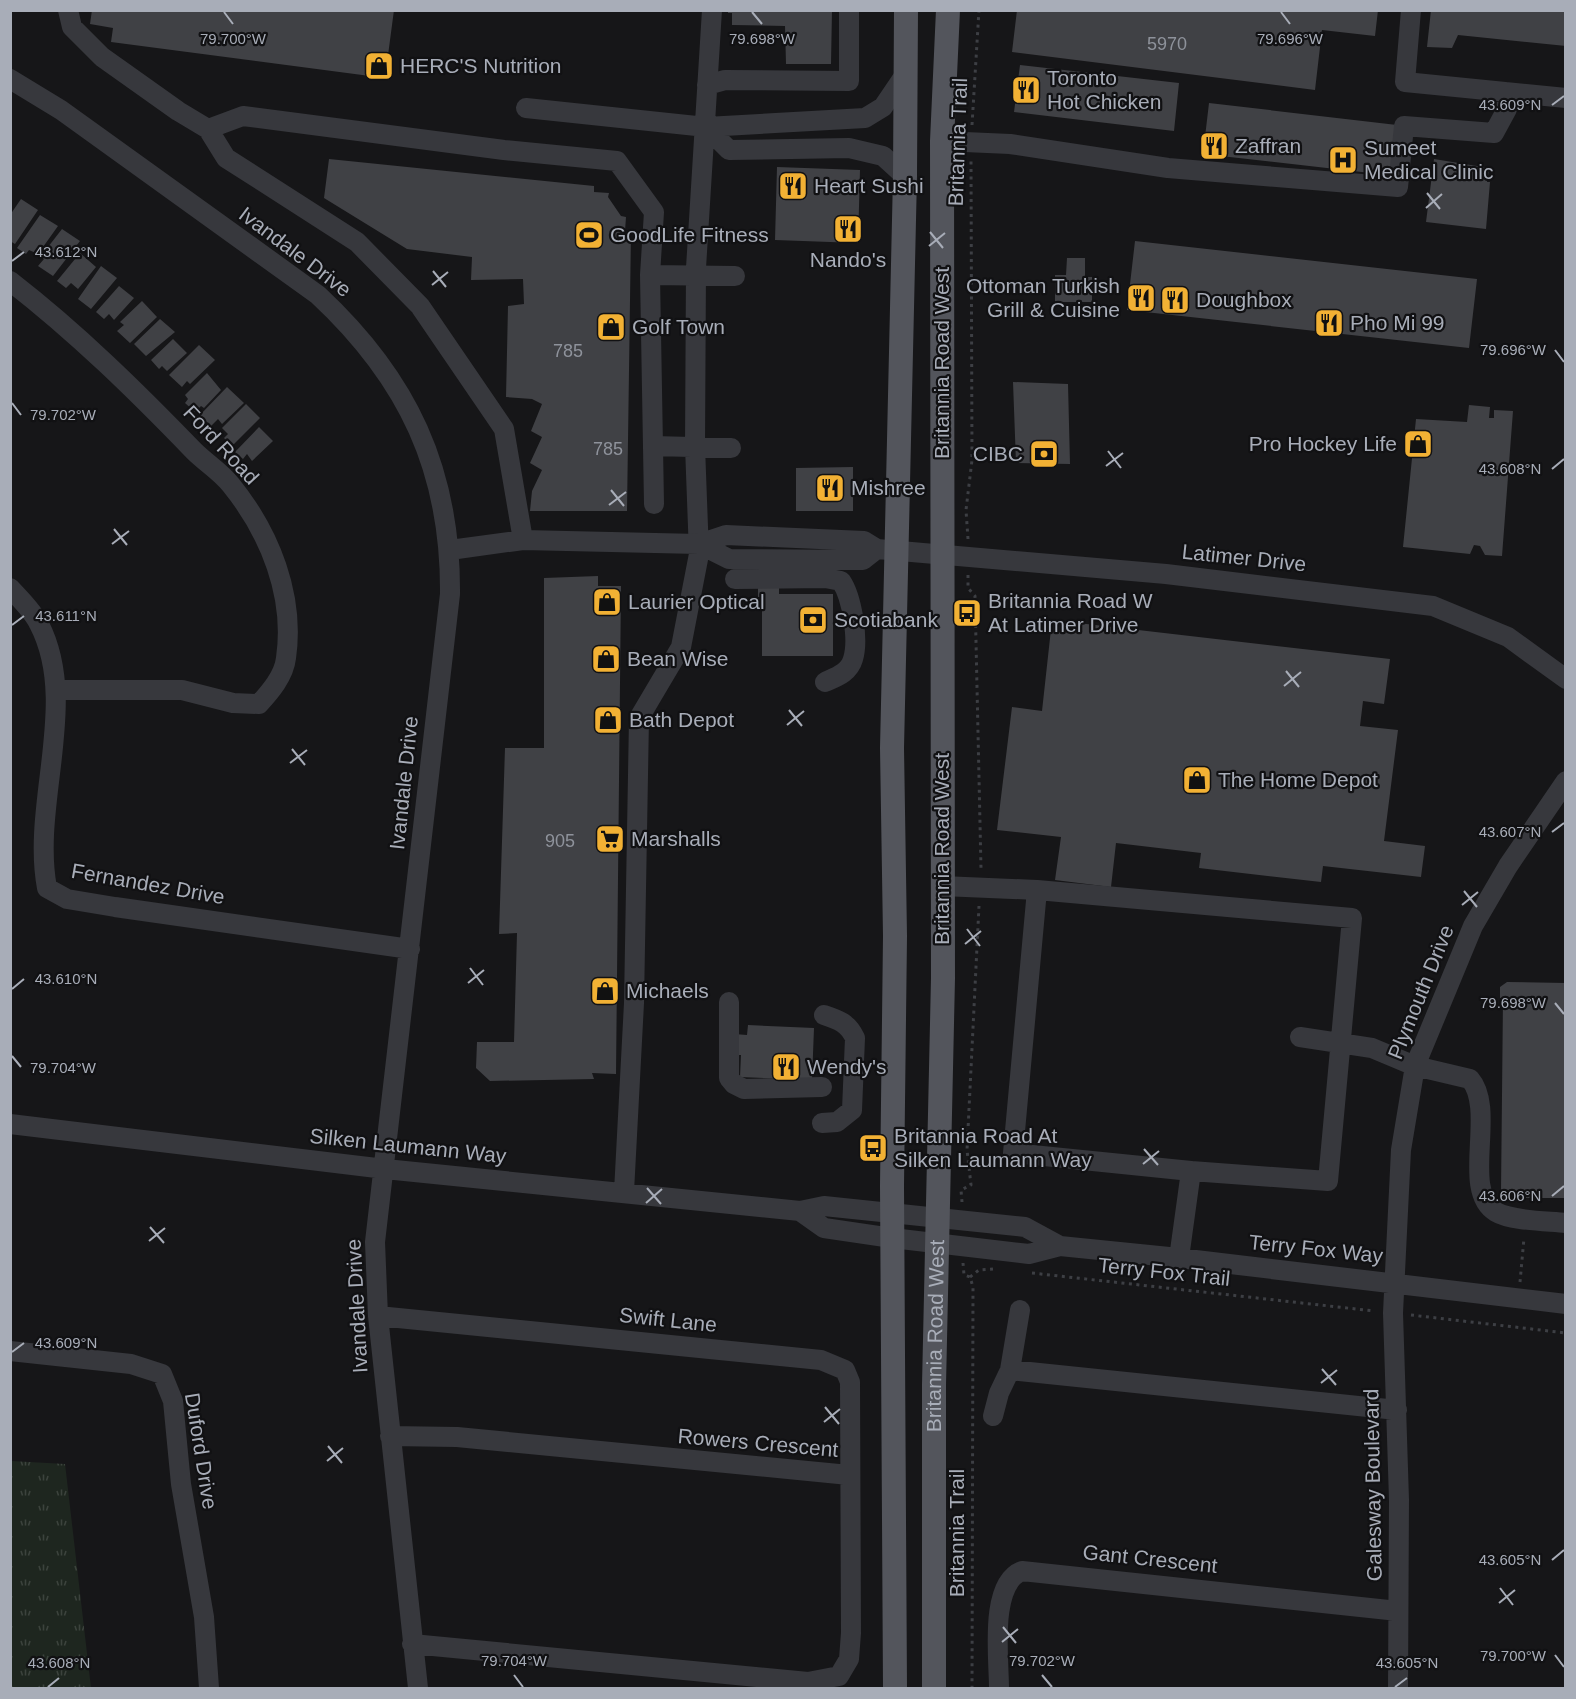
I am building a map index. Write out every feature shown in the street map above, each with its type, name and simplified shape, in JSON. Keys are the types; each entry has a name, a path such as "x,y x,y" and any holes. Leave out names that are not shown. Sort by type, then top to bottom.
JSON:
{"main road":[{"name":"Britannia Road West","path":"895,1689 892,1226 895,936 887,550 905,176 906,10"},
{"name":"Britannia Road West","path":"934,1689 934,1385 942,886 942,141 948,10"}],"street":[{"path":"68,10 72,27 102,57 178,111 208,129 226,158 357,242 420,306 504,429 523,540"},
{"path":"624,1192 634,1003 639,718 681,646 699,554 695,447 696,276 711,10"},
{"path":"707,85 725,80 849,81 849,10"},
{"path":"1411,10 1405,82 1566,98"},
{"path":"526,108 706,127 865,118 882,107 904,76"},
{"name":"Ivandale Drive","path":"10,79 61,110 299,281 345,320 382,366 406,403 418,429 438,488 450,550 450,594 375,1242 378,1316 418,1689"},
{"path":"942,141 1010,144 1168,168 1398,187 1404,126 1494,133 1507,109 1506,92"},
{"path":"208,129 243,116 504,150 616,161 654,212 650,275 654,504"},
{"path":"706,127 729,150 849,148 883,156 905,176"},
{"path":"650,275 735,276"},
{"name":"Ford Road","path":"10,281 57,317 230,484 255,520 275,559 286,604 286,660 273,688 259,705 233,703 182,690 57,690"},
{"path":"652,446 731,448"},
{"path":"450,550 523,540 699,544 729,559 863,560 887,550"},
{"name":"Latimer Drive","path":"887,550 1232,581 1433,606 1508,637 1566,679"},
{"path":"779,588 803,579"},
{"path":"745,582 803,579 841,581 852,606 853,659 844,674 825,682"},
{"name":"Fernandez Drive","path":"10,588 39,623 49,653 57,690 43,830 42,862 47,888 67,899 115,908 410,948"},
{"name":"Plymouth Drive","path":"1395,1282 1401,1150 1416,1066 1473,926 1508,866 1566,782"},
{"path":"942,886 1037,890 1352,918 1328,1181 1191,1171 1013,1153 1037,890"},
{"path":"729,1002 729,1078 734,1084 744,1089 822,1088"},
{"path":"822,1123 837,1122 852,1110 855,1038 850,1027 844,1022 824,1015"},
{"path":"1300,1037 1372,1048 1416,1066 1470,1079 1476,1086 1480,1097 1480,1170 1485,1197 1495,1212 1566,1223"},
{"name":"Silken Laumann Way","path":"10,1124 385,1169 800,1211 824,1228 892,1226 937,1230"},
{"path":"1179,1258 1191,1171"},
{"name":"Terry Fox Way","path":"937,1230 1025,1227 1060,1246 1395,1282 1566,1304"},
{"name":"Galesway Boulevard","path":"1395,1282 1393,1313 1397,1410 1398,1689"},
{"path":"993,1416 999,1393 1010,1370 1020,1310"},
{"name":"Swift Lane","path":"378,1316 820,1360 845,1370 850,1382 849,1475"},
{"name":"Duford Drive","path":"10,1351 131,1364 162,1374 173,1401 181,1485 204,1617 209,1689"},
{"path":"1010,1370 1397,1410"},
{"name":"Rowers Crescent","path":"390,1436 457,1437 849,1475 850,1650 845,1669 839,1676 808,1682 412,1644"},
{"name":"Gant Crescent","path":"999,1689 1000,1600 1008,1581 1022,1571 1398,1611"}],"path":[{"name":"Britannia Trail","path":"968,525 966,510 972,460 971,141 979,10"},
{"path":"1518,1298 1526,1218"},
{"path":"964,1275 970,1276 979,1270 997,1269"},
{"name":"Terry Fox Trail","path":"1030,1272 1357,1309"},
{"name":"Britannia Trail","path":"970,1276 973,1287 972,1689"},
{"path":"1417,1315 1566,1333"}],"green space":[{"path":"11,1461 65,1464 91,1688 11,1688"}],"building":[{"path":"92,10 394,10 385,78 111,42 113,28 90,24"},
{"path":"728,10 832,10 831,64 786,64 785,26 732,25 732,13 728,13"},
{"path":"1017,10 1378,10 1375,36 1322,30 1315,90 1012,52"},
{"path":"1431,10 1566,10 1566,46 1458,35 1452,48 1427,47"},
{"path":"1020,65 1179,83 1174,131 1014,112"},
{"path":"1209,103 1397,125 1392,171 1388,175 1203,154"},
{"path":"329,159 594,186 594,192 609,193 608,197 621,216 626,217 625,231 631,231 627,511 530,511 532,491 542,470 530,463 542,437 531,431 542,404 532,399 506,397 508,306 524,304 523,279 471,280 472,257 407,249 324,198"},
{"path":"1434,159 1489,168 1486,229 1426,222"},
{"path":"777,167 860,170 858,243 775,240"},
{"path":"21,199 38,210 15,244 10,241 10,215"},
{"path":"40,215 58,226 38,254 29,250 26,254 17,248"},
{"path":"62,229 80,241 53,276 38,266 44,259 41,256"},
{"path":"1135,241 1477,279 1469,348 1127,310"},
{"path":"80,253 96,267 78,289 71,283 66,288 57,281"},
{"path":"1067,258 1085,258 1085,277 1092,277 1092,302 1055,302 1055,275 1066,275"},
{"path":"101,266 117,278 91,309 78,299"},
{"path":"119,286 134,298 114,320 109,314 104,319 96,312"},
{"path":"142,301 157,317 130,343 117,331 124,325 120,322"},
{"path":"160,319 175,332 146,356 134,344"},
{"path":"173,339 187,353 167,371 162,366 159,369 151,360"},
{"path":"199,345 215,360 190,384 187,381 182,387 169,375"},
{"path":"207,373 221,390 204,408 201,406 195,412 185,403 188,399 185,395"},
{"path":"1013,382 1068,384 1070,464 1016,463"},
{"path":"227,387 244,403 222,424 218,419 211,426 200,415"},
{"path":"246,404 260,418 232,446 224,438 228,434 222,428"},
{"path":"1469,405 1490,407 1489,418 1494,418 1494,410 1513,411 1502,556 1485,555 1480,546 1474,545 1470,554 1403,547 1416,419 1467,422"},
{"path":"259,427 273,441 252,461 247,454 243,459 235,452"},
{"path":"853,467 853,511 796,511 796,468"},
{"path":"598,576 598,586 621,586 616,1074 592,1073 594,1079 490,1081 476,1068 477,1042 514,1042 517,933 499,934 505,748 544,748 544,578"},
{"path":"758,582 779,582 779,594 833,594 833,656 762,656 762,597 758,597"},
{"name":"The Home Depot","path":"1052,620 1390,659 1384,704 1363,701 1360,726 1398,730 1384,841 1425,846 1421,877 1323,866 1321,882 1199,868 1201,853 1116,843 1111,887 1055,880 1061,837 997,830 1012,707 1042,711"},
{"path":"1507,982 1566,983 1566,1198 1508,1198 1501,1191 1503,998 1500,998 1500,987"},
{"path":"748,1025 814,1028 812,1080 740,1077 741,1055 733,1055 734,1034 747,1035"}],"place":[{"name":"HERC'S Nutrition","path":"379,66"},
{"name":"Toronto Hot Chicken","path":"1026,90"},
{"name":"Zaffran","path":"1214,146"},
{"name":"Sumeet Medical Clinic","path":"1343,160"},
{"name":"Heart Sushi","path":"793,186"},
{"name":"Nando's","path":"848,229"},
{"name":"GoodLife Fitness","path":"589,235"},
{"name":"Ottoman Turkish Grill & Cuisine","path":"1141,298"},
{"name":"Doughbox","path":"1175,300"},
{"name":"Pho Mi 99","path":"1329,323"},
{"name":"Golf Town","path":"611,327"},
{"name":"Pro Hockey Life","path":"1418,444"},
{"name":"CIBC","path":"1044,454"},
{"name":"Mishree","path":"830,488"},
{"name":"Laurier Optical","path":"607,602"},
{"name":"Britannia Road W At Latimer Drive","path":"967,613"},
{"name":"Scotiabank","path":"813,620"},
{"name":"Bean Wise","path":"606,659"},
{"name":"Bath Depot","path":"608,720"},
{"name":"The Home Depot","path":"1197,780"},
{"name":"Marshalls","path":"610,839"},
{"name":"Michaels","path":"605,991"},
{"name":"Wendy's","path":"786,1067"},
{"name":"Britannia Road At Silken Laumann Way","path":"873,1148"}]}
